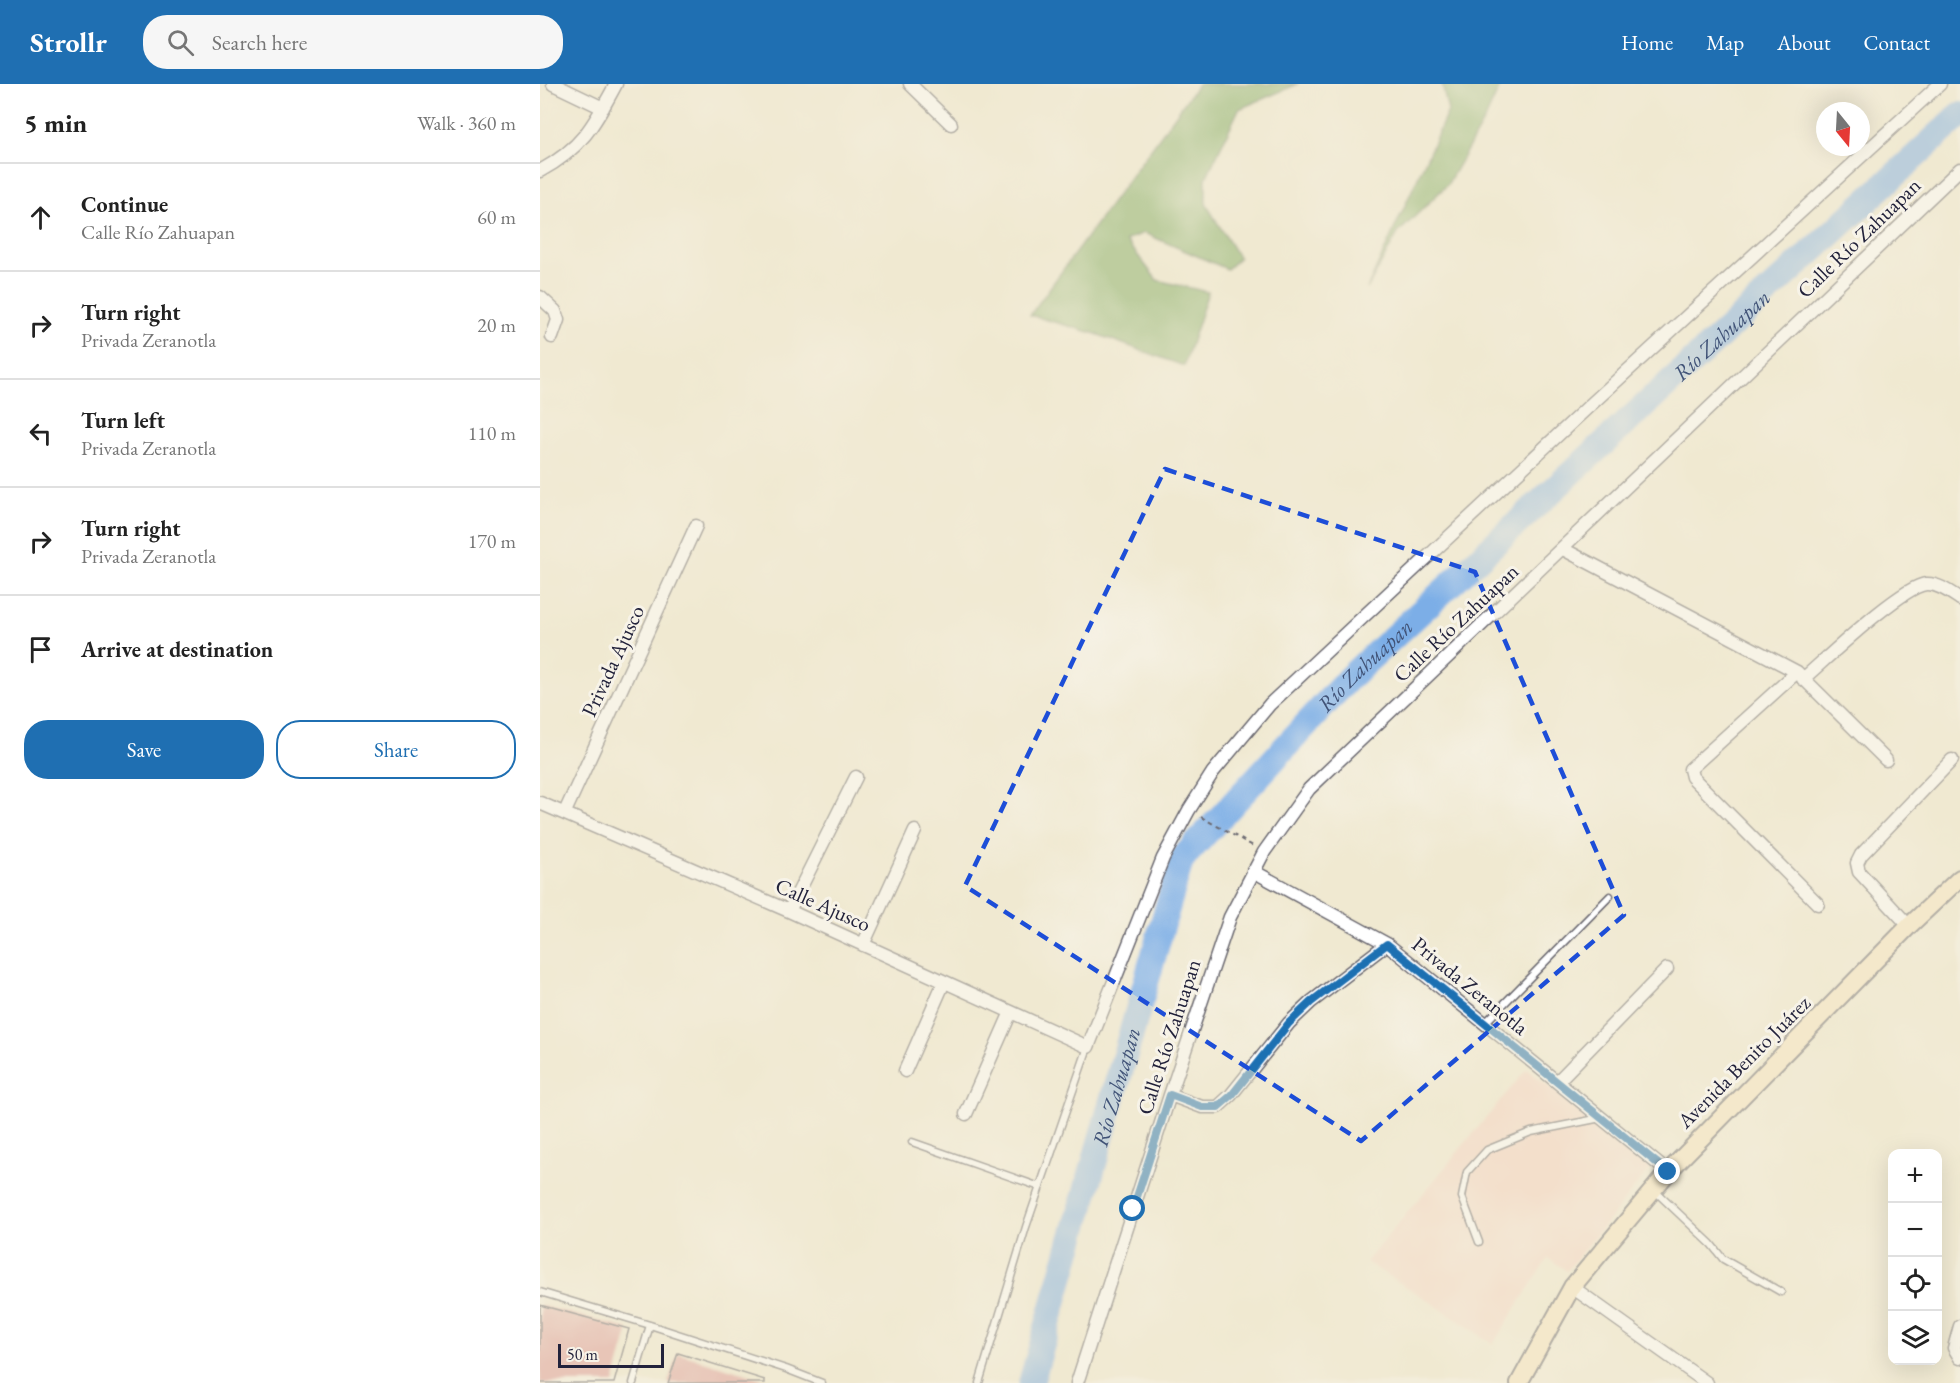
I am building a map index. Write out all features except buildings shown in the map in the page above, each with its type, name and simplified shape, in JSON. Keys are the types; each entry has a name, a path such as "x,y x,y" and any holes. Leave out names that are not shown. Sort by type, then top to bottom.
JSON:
{"main road":[{"name":"Avenida Benito Juárez","path":"1519,1383 1572,1287 1653,1189 1909,926 1960,878"}],"street":[{"path":"553,84 603,108"},
{"path":"540,171 574,149 585,137 616,84"},
{"path":"910,84 951,124"},
{"path":"1088,1047 1163,858 1213,772 1270,704 1657,343 1940,84"},
{"name":"Calle Río Zahuapan","path":"1077,1383 1230,917 1264,852 1309,789 1960,169"},
{"path":"540,297 555,311 558,320 552,337"},
{"name":"Privada Ajusco","path":"565,812 696,526"},
{"path":"1563,549 1800,675 1886,760"},
{"path":"1818,904 1692,777 1690,769 1800,675 1900,595 1926,584 1945,589 1960,599"},
{"path":"1909,926 1859,872 1857,863 1861,855 1952,760"},
{"path":"789,911 856,777"},
{"name":"Calle Ajusco","path":"540,802 789,911 1088,1047"},
{"path":"863,945 915,831"},
{"path":"1253,870 1387,944"},
{"name":"Privada Zeranotla","path":"1170,1095 1202,1107 1218,1107 1232,1095 1289,1023 1387,944 1668,1172"},
{"path":"1557,1082 1667,969"},
{"path":"905,1071 944,982"},
{"path":"966,1114 1011,1012"},
{"path":"1572,1287 1707,1383"},
{"path":"1960,1326 1954,1348 1956,1355 1960,1358"}],"lane":[{"path":"1485,1023 1610,896"},
{"path":"979,1383 1040,1187 1088,1047"},
{"path":"1479,1242 1462,1197 1467,1172 1487,1150 1531,1132 1601,1118"},
{"path":"912,1142 1040,1187"},
{"path":"1653,1189 1711,1244 1723,1259 1781,1292"},
{"path":"540,1292 650,1325 822,1383"},
{"path":"633,1383 650,1325"}],"path":[{"path":"1205,819 1239,838"}],"highlighted area":[{"path":"1165,469 1475,572 1624,915 1361,1141 965,886"}],"shaded area":[{"path":"1527,1069 1651,1168 1567,1271 1548,1258 1493,1344 1366,1262"}],"green space":[{"path":"1198,84 1298,84 1239,109 1206,178 1206,204 1239,258 1227,269 1144,233 1126,240 1157,280 1208,292 1184,366 1093,333 1030,315"},
{"path":"1442,84 1501,84 1486,117 1447,185 1398,233 1367,289 1448,111"}],"waterway":[{"name":"Río Zahuapan","path":"1031,1383 1181,860 1350,677 1960,115"}],"route":[{"path":"1133,1209 1170,1095 1202,1107 1218,1107 1232,1095 1289,1023 1311,1002 1387,944 1668,1172"}]}
